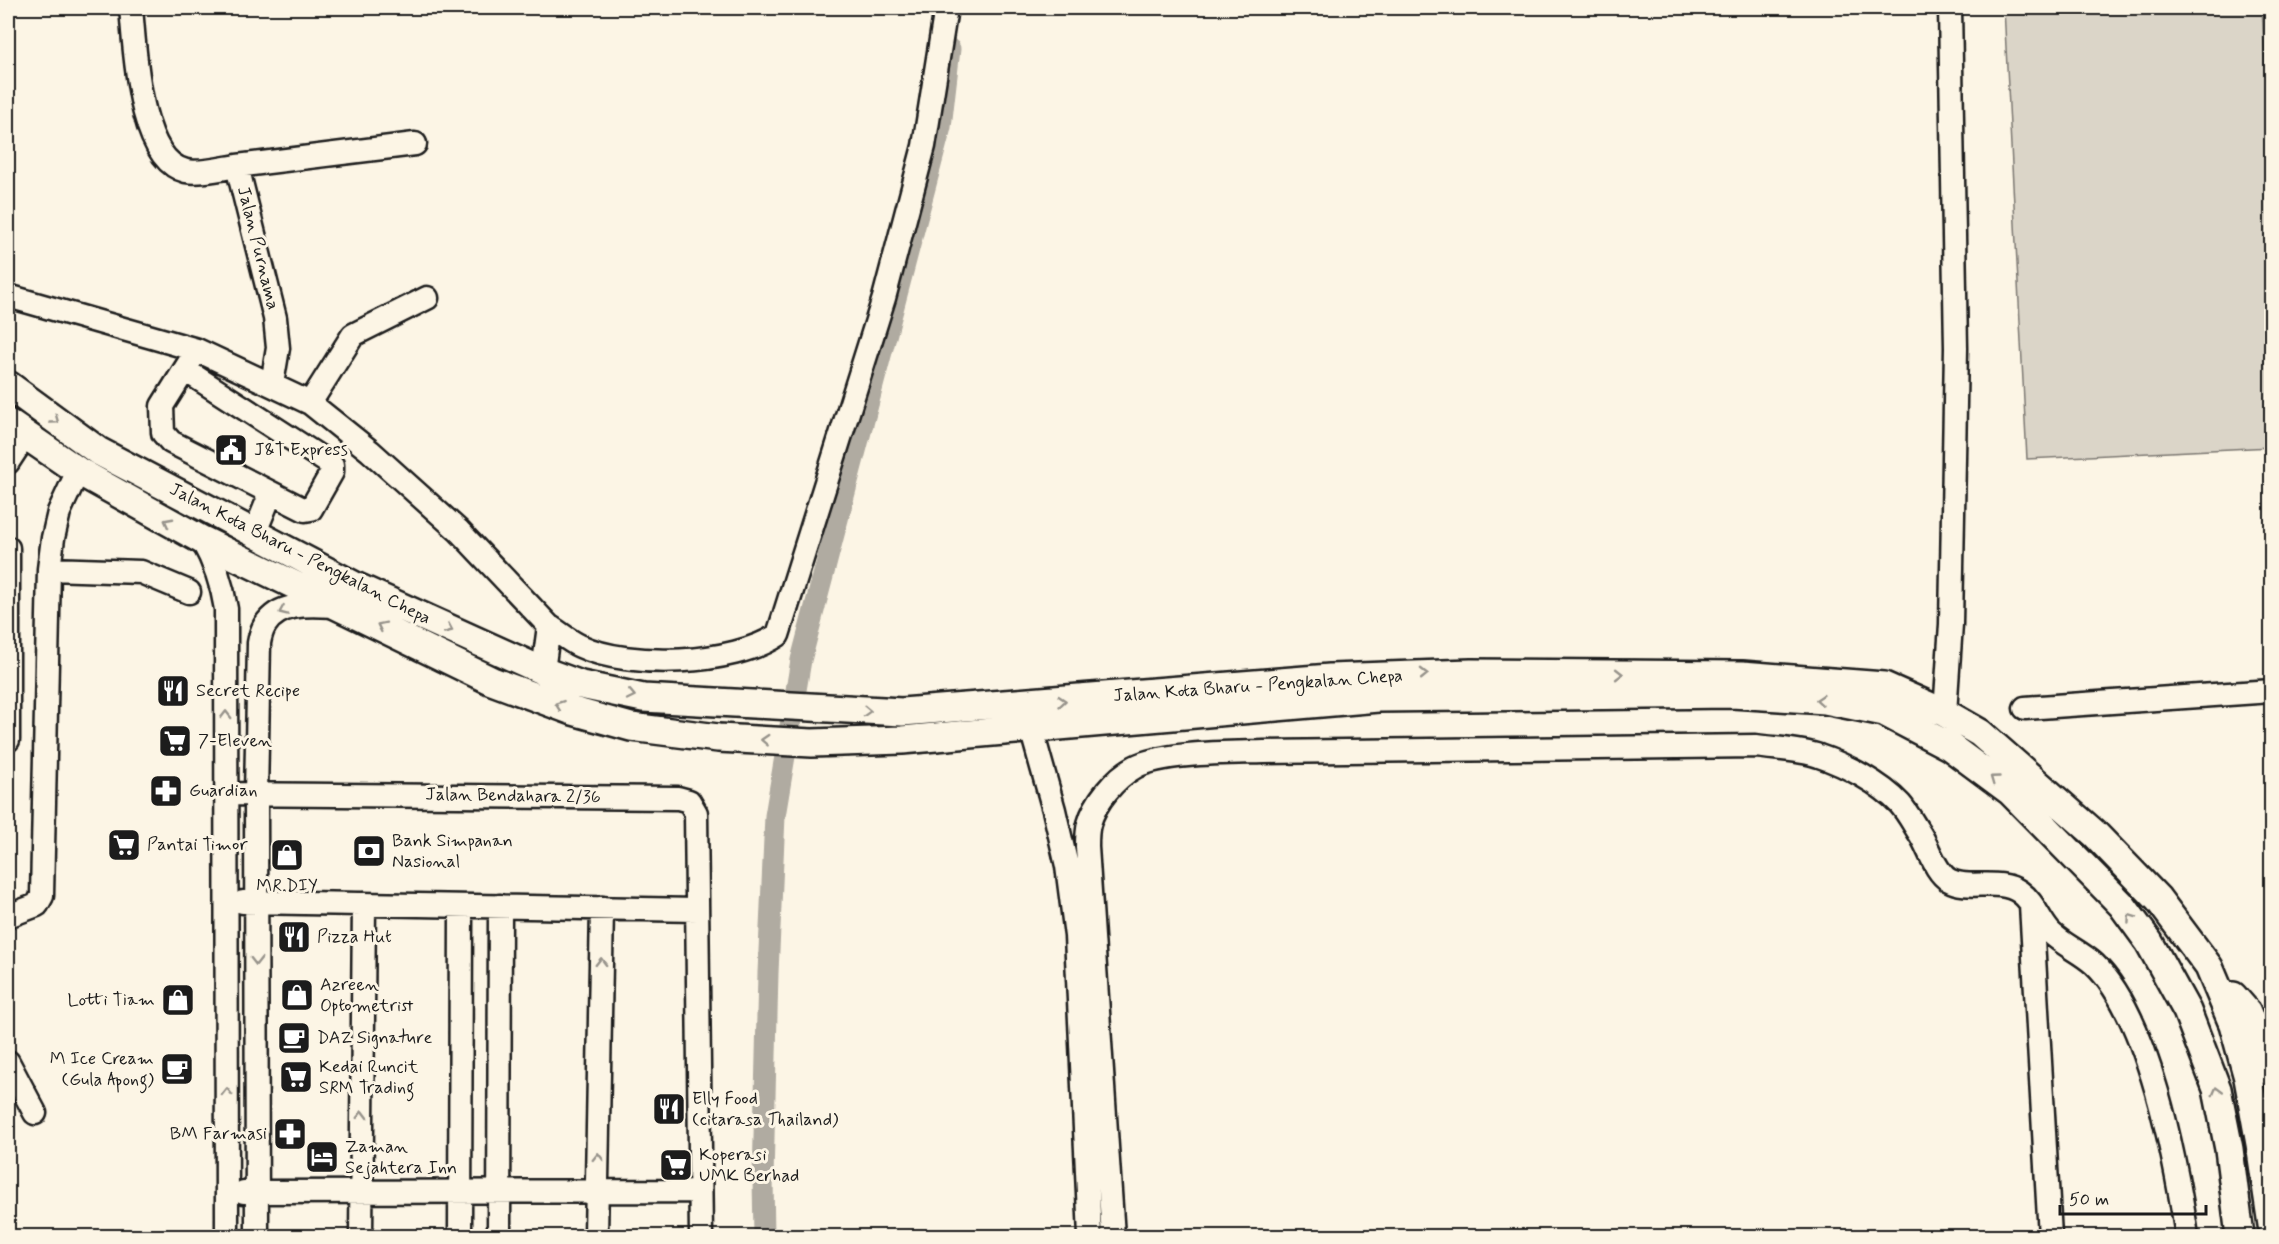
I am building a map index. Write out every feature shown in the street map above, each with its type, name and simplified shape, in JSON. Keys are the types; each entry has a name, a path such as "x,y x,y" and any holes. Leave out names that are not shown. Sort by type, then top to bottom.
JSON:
{"main road":[{"name":"Jalan Kota Bharu - Pengkalan Chepa","path":"8,385 98,451 355,586 543,671 581,685 643,698 902,712 1330,678 1495,673 1742,675 1884,686 1946,713 1980,733 2095,834 2158,898 2209,968 2233,1024 2248,1078 2266,1153 2271,1225"},
{"name":"Jalan Kota Bharu - Pengkalan Chepa","path":"16,430 78,471 202,540 492,681 573,711 631,727 718,738 812,743 902,740 1367,699 1431,696 1732,694 1826,700 1884,712 1949,746 2011,792 2122,905 2149,942 2187,1011 2217,1089 2230,1158 2240,1236"},
{"path":"2209,968 2247,1012 2271,1073"}],"street":[{"name":"Jalan Purnama","path":"131,8 139,88 146,118 164,156 174,167 188,172 237,166 275,318 278,348 272,384"},
{"path":"8,296 197,350 310,403 370,451 459,531 549,626 580,646 620,658 688,661 741,652 765,644 778,635 884,298 924,146 946,8"},
{"path":"1946,713 1951,624 1956,348 1950,8"},
{"path":"237,166 416,144"},
{"path":"310,403 353,335 428,298"},
{"path":"185,370 332,465 332,472 311,509 305,510 171,442 164,433 162,406 197,350"},
{"path":"8,462 16,430"},
{"path":"8,916 37,905 42,896 50,568 59,512 78,471"},
{"path":"255,532 271,493"},
{"path":"202,540 214,561 222,582 226,609 228,1236"},
{"path":"8,548 8,726"},
{"path":"50,568 141,572 189,592"},
{"path":"257,1236 256,794 259,643 264,625 274,615 288,608 308,605 341,606"},
{"path":"543,671 549,626"},
{"path":"2025,708 2271,691"},
{"path":"1031,728 1067,866 1076,936 1090,1236"},
{"path":"1113,1236 1087,847 1088,825 1099,802 1116,782 1135,766 1197,754 1756,746 1817,755 1864,776 1900,804 1928,846 1939,870 1949,880 2010,888 2020,893 2031,904 2050,931 2094,964 2110,984 2128,1015 2145,1055 2165,1124 2181,1196 2187,1236"},
{"name":"Jalan Bendahara 2/36","path":"226,794 678,798 689,801 696,813 700,1236"},
{"path":"227,902 698,910"},
{"path":"362,1236 364,904"},
{"path":"2031,904 2050,1236"},
{"path":"461,906 460,1230 499,1230 500,906"},
{"path":"596,1236 602,908"},
{"path":"8,1062 35,1113"},
{"path":"2230,1158 2266,1153"},
{"path":"227,1192 700,1191"}],"shaded area":[{"path":"2004,8 2262,8 2272,189 2271,447 2027,459"}],"waterway":[{"path":"764,1236 763,1179 768,973 775,816 801,660 941,127 950,49"}],"place":[{"name":"J&T Express","path":"231,450"},
{"name":"Secret Recipe","path":"173,691"},
{"name":"7-Eleven","path":"175,741"},
{"name":"Guardian","path":"166,791"},
{"name":"Pantai Timor","path":"124,845"},
{"name":"Bank Simpanan Nasional","path":"369,851"},
{"name":"MR.DIY","path":"287,855"},
{"name":"Pizza Hut","path":"294,937"},
{"name":"Azreen Optometrist","path":"297,995"},
{"name":"Lotti Tiam","path":"178,1000"},
{"name":"DAZ Signature","path":"294,1038"},
{"name":"M Ice Cream (Gula Apong)","path":"177,1069"},
{"name":"Kedai Runcit SRM Trading","path":"296,1077"},
{"name":"Elly Food (citarasa Thailand)","path":"669,1109"},
{"name":"BM Farmasi","path":"290,1134"},
{"name":"Zaman Sejahtera Inn","path":"322,1157"},
{"name":"Koperasi UMK Berhad","path":"676,1165"}]}
